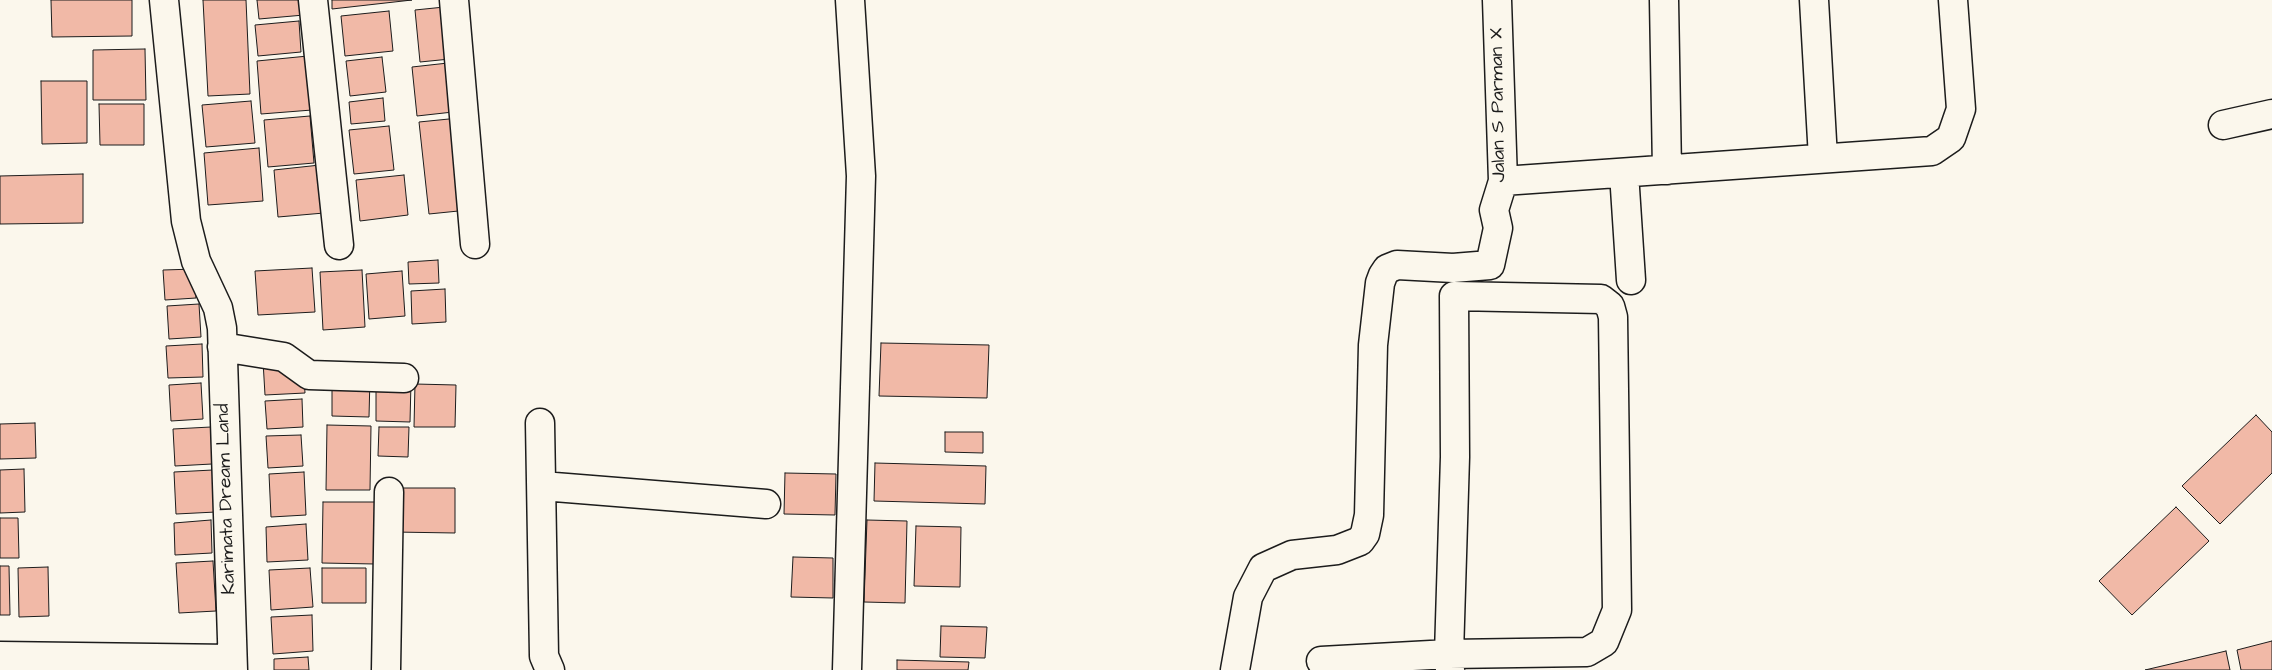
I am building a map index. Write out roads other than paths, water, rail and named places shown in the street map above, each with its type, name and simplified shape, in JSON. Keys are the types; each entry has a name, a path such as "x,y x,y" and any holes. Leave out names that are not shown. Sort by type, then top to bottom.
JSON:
{"street":[{"name":"Karimata Dream Land","path":"164,0 186,222 196,261 218,308 222,337 233,665"},
{"path":"313,0 339,244"},
{"path":"454,0 475,244"},
{"path":"847,670 860,176 850,0"},
{"name":"Jalan S Parman X","path":"1236,670 1248,596 1263,568 1292,556 1337,550 1360,541 1365,534 1369,515 1372,345 1380,283 1387,269 1397,265 1453,268 1490,265 1498,228 1494,210 1503,181 1497,0"},
{"path":"1664,0 1667,170"},
{"path":"1814,0 1823,158"},
{"path":"1503,181 1932,151 1951,138 1961,109 1953,0"},
{"path":"2223,125 2272,114"},
{"path":"1624,173 1631,280"},
{"path":"1321,661 1450,662 1587,652 1604,642 1617,610 1613,317 1610,306 1601,299 1454,296 1455,457 1450,662"},
{"path":"222,337 284,357 309,376 404,378"},
{"path":"540,423 544,656 550,670"},
{"path":"542,486 766,504"},
{"path":"386,670 389,492"},
{"path":"0,656 233,665"}]}
